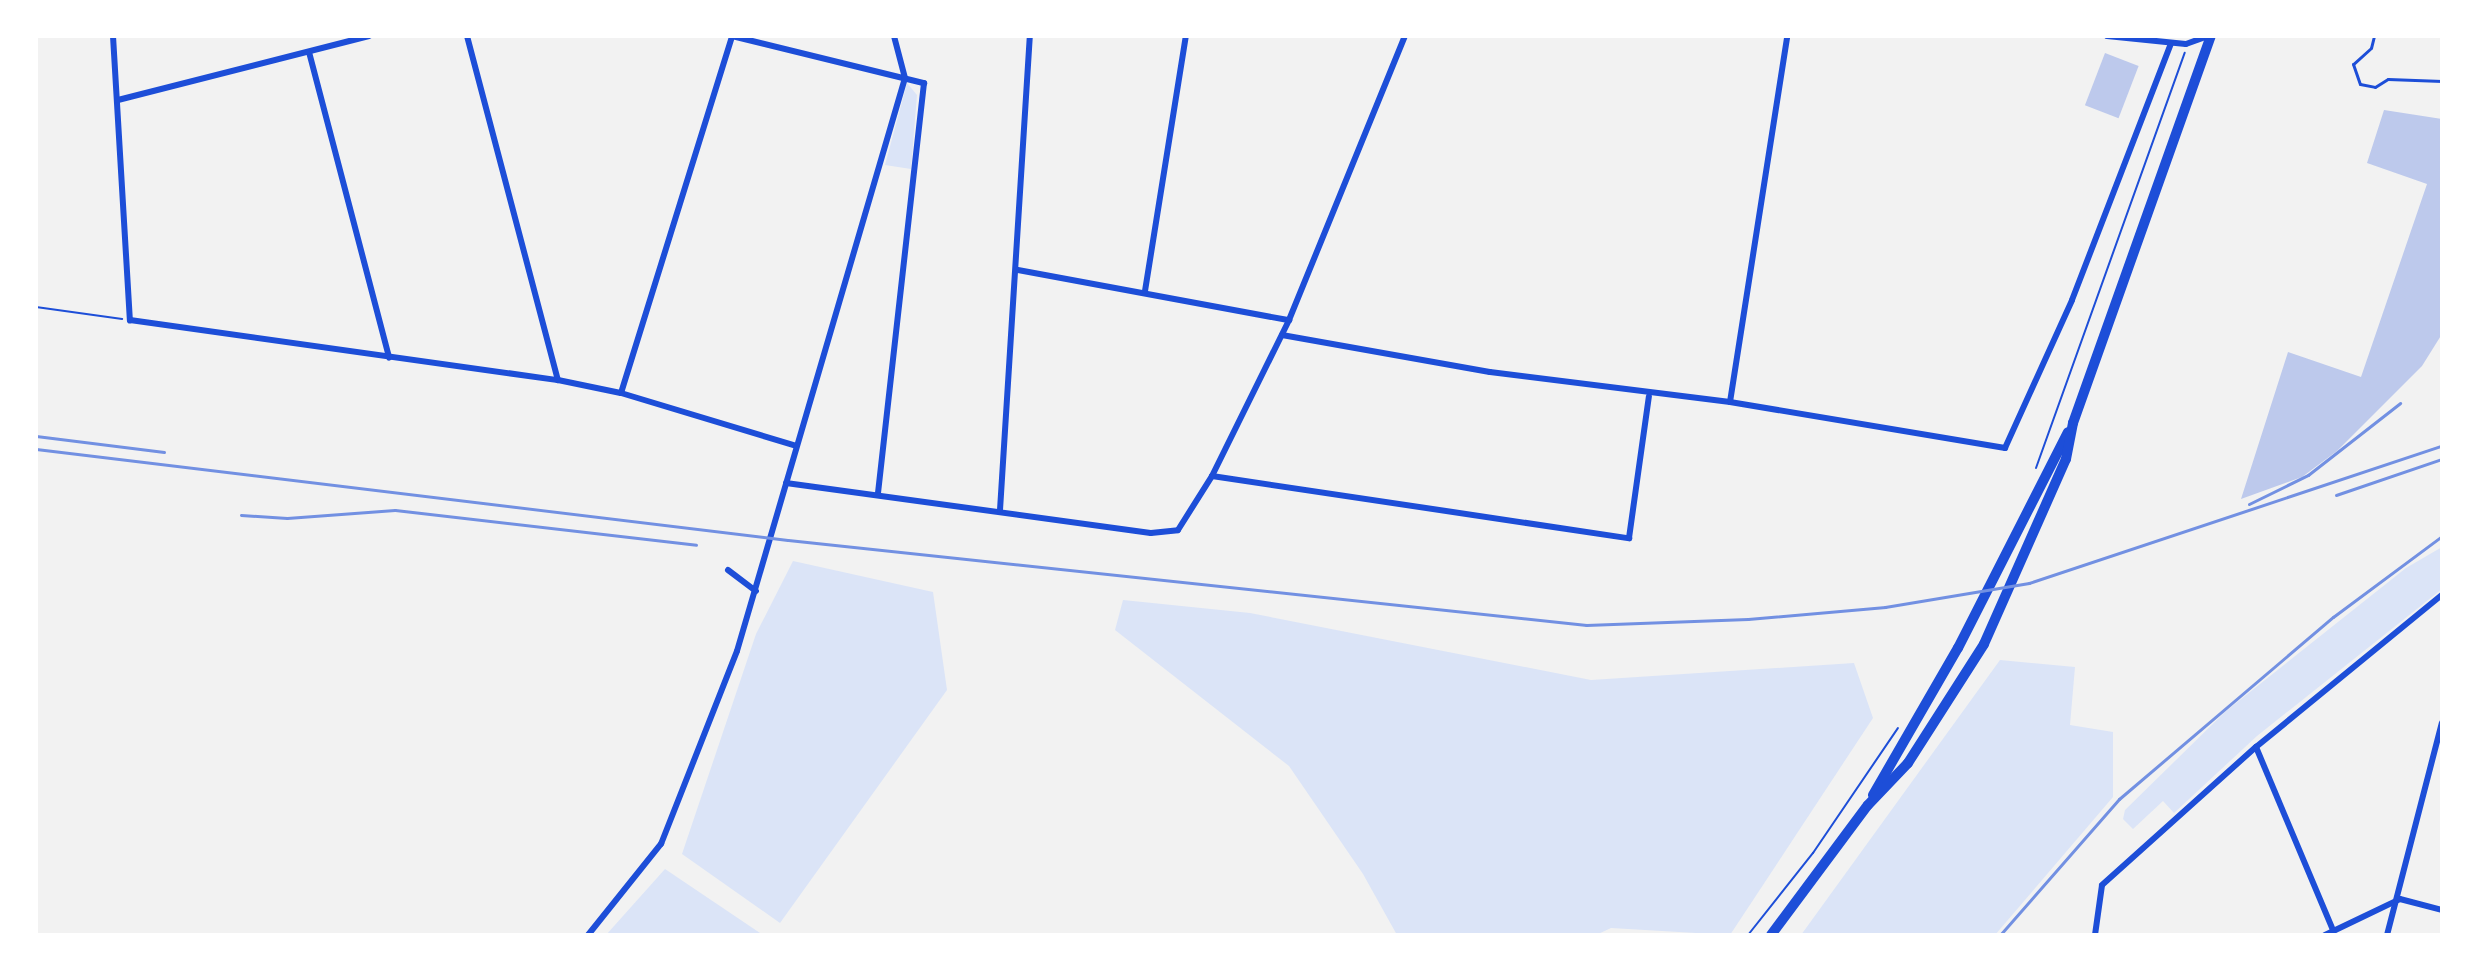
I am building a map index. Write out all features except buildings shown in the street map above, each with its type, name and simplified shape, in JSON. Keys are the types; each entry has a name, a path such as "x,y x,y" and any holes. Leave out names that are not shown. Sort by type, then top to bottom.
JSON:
{"main road":[{"path":"1868,805 1958,648 2073,423 2209,36"},
{"path":"1771,935 1868,805 1908,763 1984,644 2019,571 2066,459 2073,423"}],"street":[{"path":"113,36 130,320 558,380 621,393 796,446"},
{"path":"118,100 369,36"},
{"path":"467,36 558,380"},
{"path":"621,393 732,36 924,83 878,494"},
{"path":"588,935 661,844 756,591 905,78 894,36"},
{"path":"1000,510 1018,270 1030,36"},
{"path":"1145,291 1186,36"},
{"path":"786,483 1151,533 1178,530 1212,476 1289,320 1405,36"},
{"path":"1730,402 1787,36"},
{"path":"2107,36 2186,44 2209,36"},
{"path":"1282,335 1649,396 1730,402 2005,448 2072,300 2171,43"},
{"path":"309,52 389,358"},
{"path":"1018,270 1289,320"},
{"path":"1212,476 1629,538 1649,396"},
{"path":"728,570 756,591"},
{"path":"2095,935 2102,885 2256,747 2442,595"},
{"path":"2387,935 2400,899 2442,723"},
{"path":"2256,747 2333,930"},
{"path":"2325,935 2400,899 2442,910"}],"lane":[{"path":"2374,36 2371,48 2357,56 2356,78 2368,87 2388,79 2442,81"}],"path":[{"path":"2031,478 2069,387 2186,44"},
{"path":"36,307 130,320"},
{"path":"1748,935 1813,853 1904,718"}],"shaded area":[{"path":"907,83 917,95 911,169 885,165"},
{"path":"2442,547 2442,589 2257,736 2174,813 2163,801 2133,829 2123,819 2125,810 2226,711 2406,568"},
{"path":"793,561 933,592 947,690 780,923 682,854 756,634"},
{"path":"1123,600 1250,613 1591,680 1854,663 1873,718 1730,935 1611,928 1596,935 1397,935 1363,874 1289,766 1115,630"},
{"path":"2000,660 2075,667 2070,725 2113,732 2113,797 1995,935 1801,935"},
{"path":"665,869 763,935 606,935"}],"railway":[{"path":"2249,504 2308,475 2400,403"},
{"path":"36,436 164,452"},
{"path":"36,449 788,540 1586,625 1748,619 1885,607 2029,583 2442,446"},
{"path":"2336,495 2442,459"},
{"path":"241,515 287,518 395,510 696,545"},
{"path":"2000,935 2119,799 2333,617 2442,536"}]}
